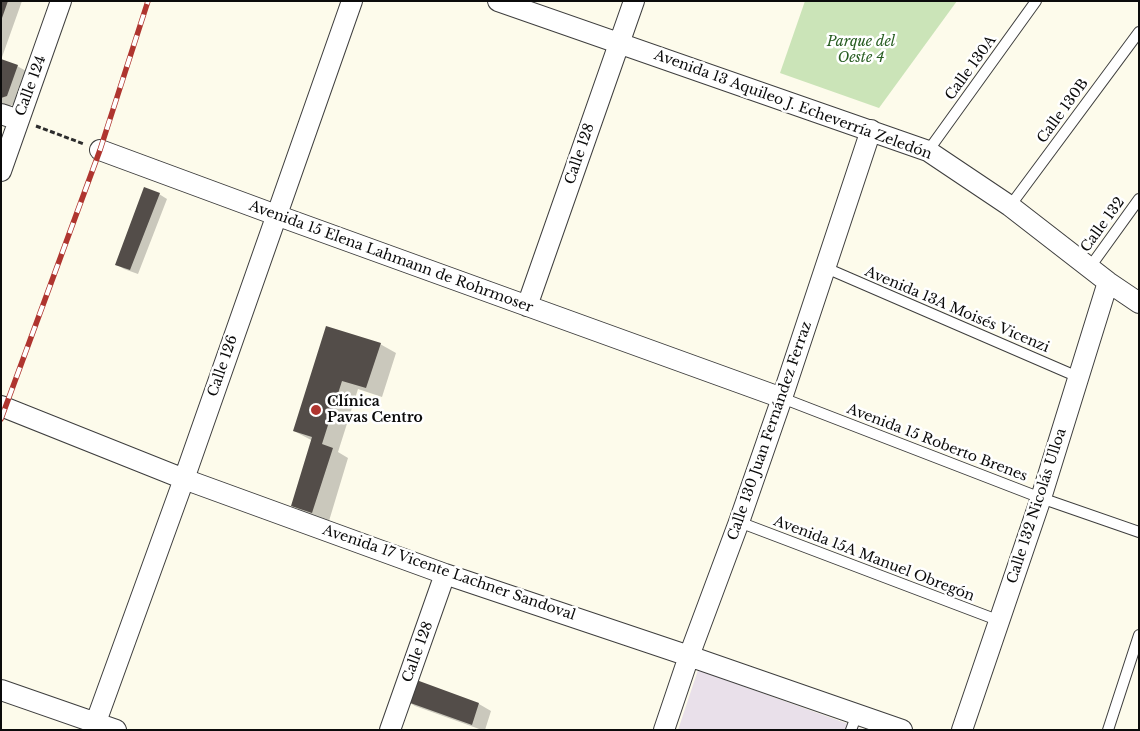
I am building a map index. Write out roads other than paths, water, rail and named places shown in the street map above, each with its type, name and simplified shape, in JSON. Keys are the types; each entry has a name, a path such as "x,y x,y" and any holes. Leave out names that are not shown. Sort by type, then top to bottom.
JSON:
{"street":[{"name":"Calle 124","path":"1,171 10,117 61,1"},
{"name":"Calle 126","path":"95,726 352,1"},
{"name":"Avenida 13 Aquileo J. Echeverría Zeledón","path":"498,1 928,150 1010,206 1108,282 1139,303"},
{"name":"Calle 128","path":"527,306 634,1"},
{"name":"Calle 130 Juan Fernández Ferraz","path":"664,730 782,398 871,130"},
{"name":"Avenida 15 Elena Lahmann de Rohrmoser","path":"100,150 782,398"},
{"name":"Calle 132 Nicolás Ulloa","path":"962,730 1041,498 1108,282"},
{"name":"Avenida 17 Vicente Lachner Sandoval","path":"1,406 184,479 445,574 689,656 854,722 902,730"},
{"name":"Calle 128","path":"390,730 445,574"},
{"path":"1,690 95,726 116,730"}],"lane":[{"name":"Calle 130A","path":"928,150 1036,1"},
{"name":"Calle 130B","path":"1010,206 1139,32"},
{"name":"Calle 132","path":"1090,267 1139,199"},
{"name":"Avenida 13A Moisés Vicenzi","path":"826,268 1078,377"},
{"name":"Avenida 15 Roberto Brenes","path":"782,398 1041,498 1139,532"},
{"name":"Avenida 15A Manuel Obregón","path":"739,522 1000,621"},
{"path":"1108,730 1139,635"}],"railway":[{"path":"1,419 100,150 148,1"}],"place":[{"name":"Clínica Pavas Centro","path":"316,410"}],"park label":[{"name":"Parque del Oeste 4","path":"861,50"}]}
